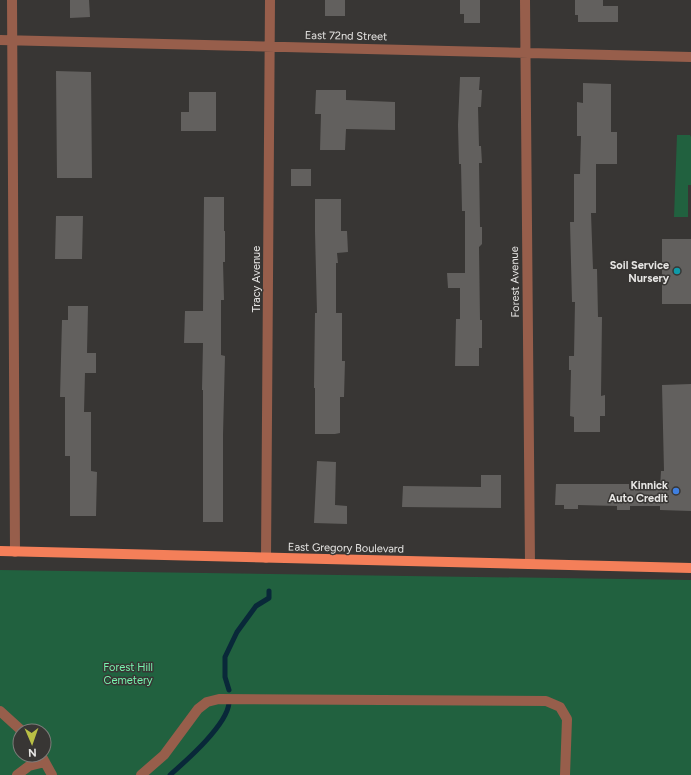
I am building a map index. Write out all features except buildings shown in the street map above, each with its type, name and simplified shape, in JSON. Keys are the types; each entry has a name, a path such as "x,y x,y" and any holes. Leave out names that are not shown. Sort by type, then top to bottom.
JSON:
{"main road":[{"name":"East Gregory Boulevard","path":"0,551 691,568"}],"street":[{"path":"12,0 15,552"},
{"name":"Tracy Avenue","path":"266,558 270,0"},
{"name":"Forest Avenue","path":"525,0 530,564"},
{"name":"East 72nd Street","path":"0,40 691,57"},
{"path":"141,775 164,755 198,709 207,702 219,699 546,701 560,707 567,719 565,775"},
{"path":"0,711 13,723"},
{"path":"17,775 34,763"},
{"path":"46,763 52,775"}],"green space":[{"path":"677,135 690,135 691,137 691,185 688,185 688,217 674,217"},
{"name":"Forest Hill Cemetery","path":"0,570 691,580 691,775 0,775"}],"waterway":[{"path":"229,690 225,677 225,657 237,632 256,606 269,598 269,591"},
{"path":"170,775 205,742 227,712 229,703"}],"place":[{"name":"Soil Service Nursery","path":"677,271"},
{"name":"Kinnick Auto Credit","path":"676,491"}]}
